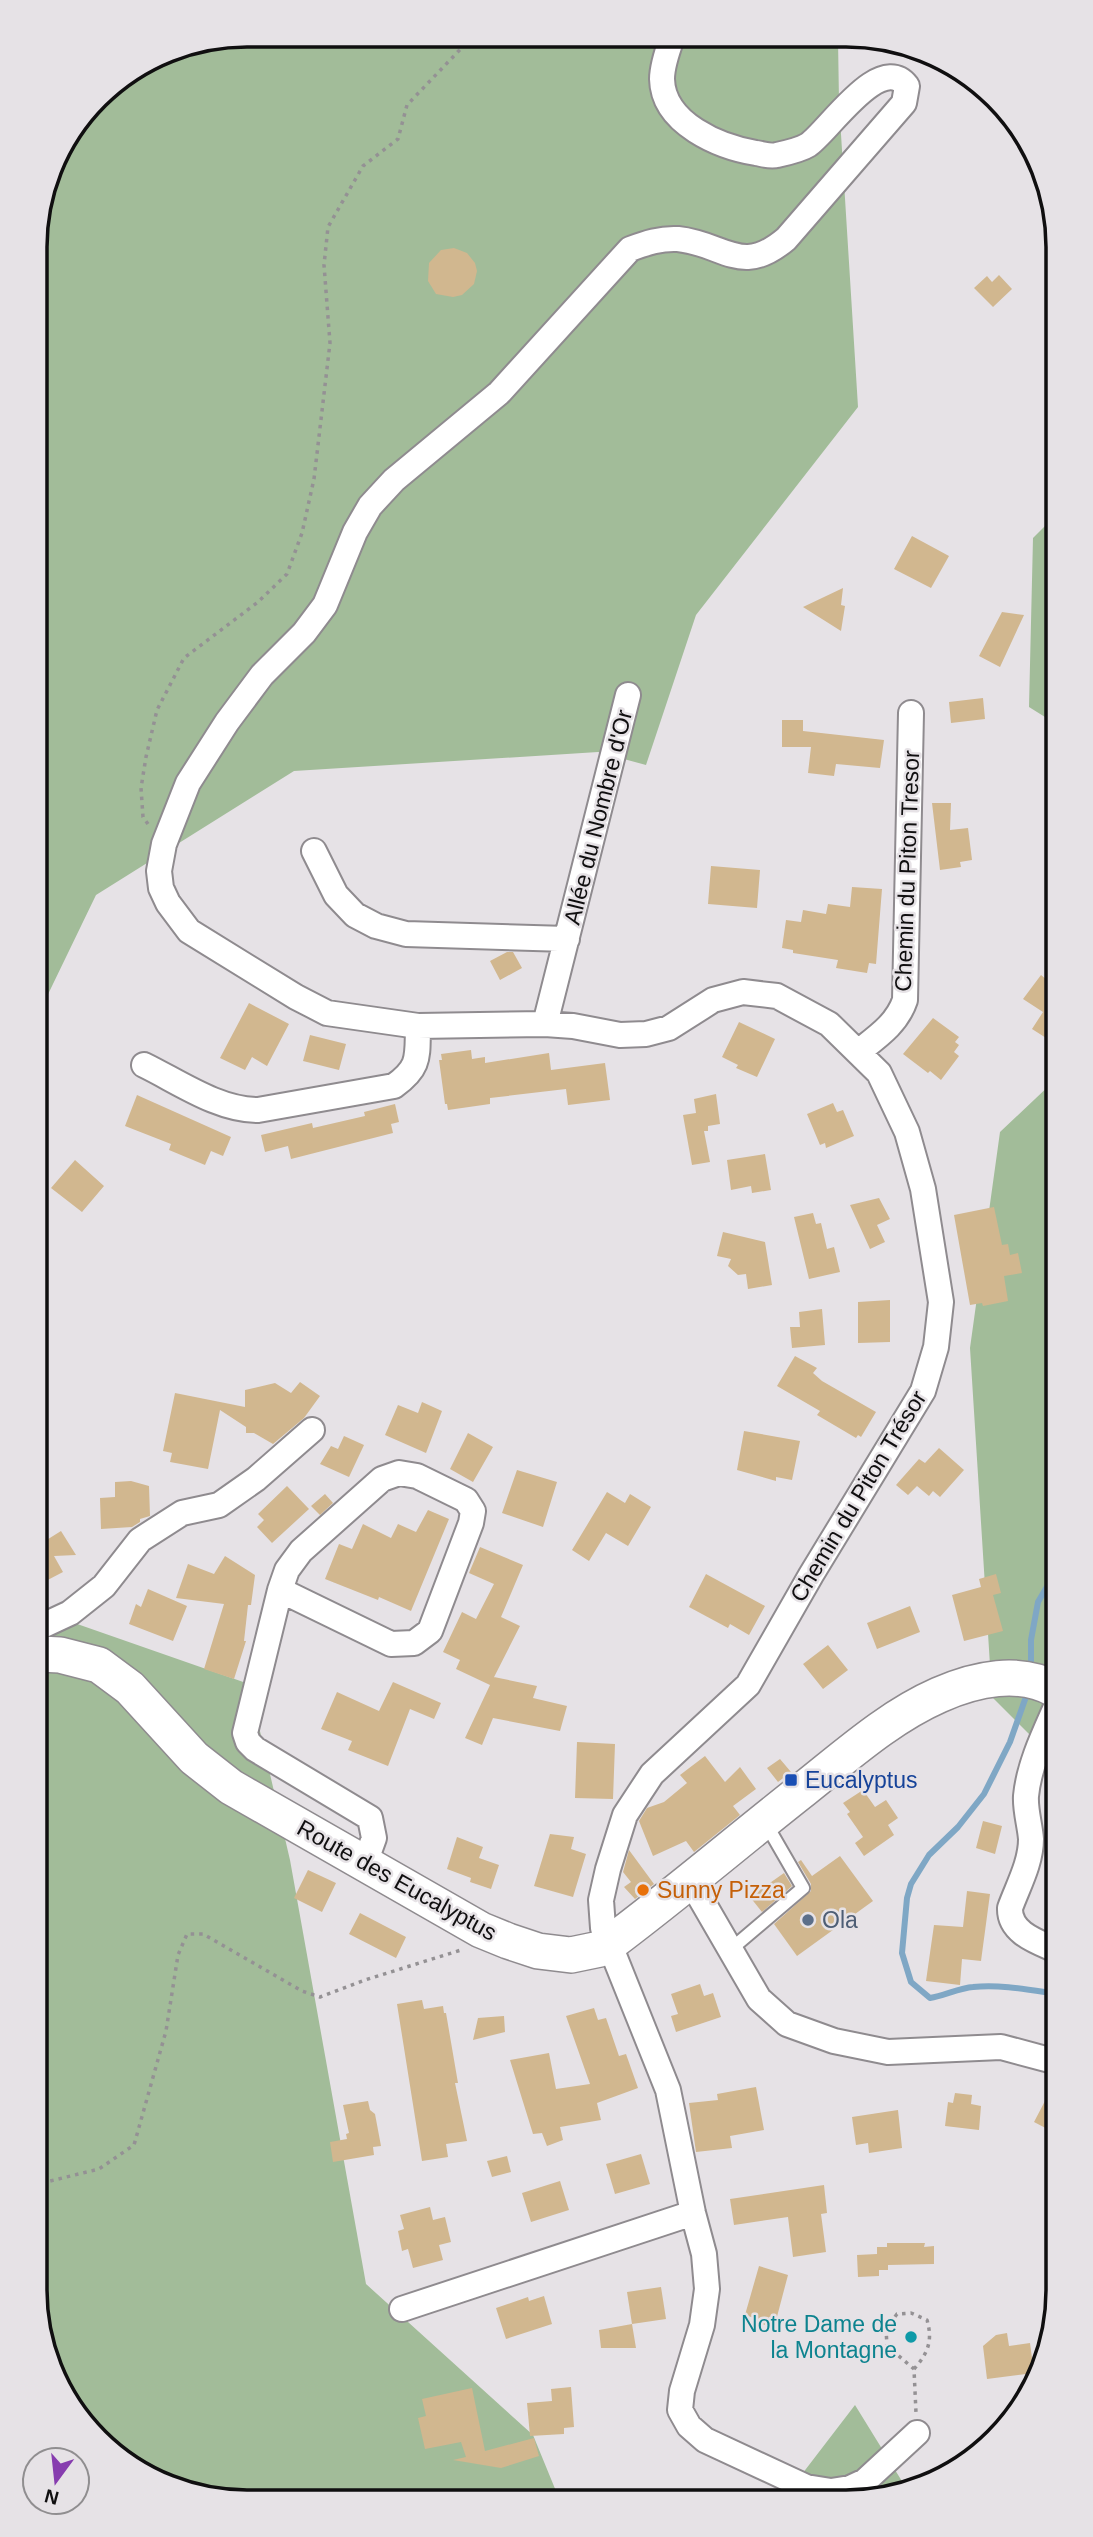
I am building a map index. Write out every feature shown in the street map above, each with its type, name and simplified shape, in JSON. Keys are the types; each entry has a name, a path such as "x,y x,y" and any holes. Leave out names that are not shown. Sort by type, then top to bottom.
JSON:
{"main road":[{"name":"Route des Eucalyptus","path":"47,1654 99,1665 130,1688 194,1758 230,1787 481,1930 538,1951 571,1955 600,1949 609,1944 878,1730 939,1695 999,1677 1044,1690"}],"street":[{"name":"Chemin du Piton Trésor","path":"670,47 662,80 677,116 705,137 733,150 773,156 807,146 869,83 895,78 903,80 907,86 904,103 786,239 770,253 749,259 679,239 652,240 630,249 499,393 394,480 370,506 355,532 325,605 304,633 261,675 188,783 164,844 159,871 161,888 168,903 189,931 327,1013 418,1026 545,1024 620,1035 646,1034 669,1028 713,1000 743,992 777,996 829,1024 879,1073 907,1132 923,1189 941,1302 936,1347 923,1391 811,1575 748,1685 652,1774 625,1815 601,1900 603,1928 668,2090 704,2254 707,2289 702,2325 682,2392 680,2410 688,2426 705,2440 806,2487 825,2490"},
{"name":"Allée du Nombre d'Or","path":"545,1024 628,695"},
{"name":"Chemin du Piton Tresor","path":"858,1052 890,1026 901,1012 905,1000 911,713"},
{"name":"Allée du Nombre d'Or","path":"314,851 336,895 355,915 376,926 406,934 567,939"},
{"path":"144,1065 227,1106 258,1110 394,1086 409,1075 416,1062 418,1026"},
{"path":"47,1624 70,1613 104,1586 140,1540 182,1513 219,1505 256,1479 312,1430"},
{"path":"280,1590 391,1644 414,1643 430,1631 471,1523 473,1511 466,1500 417,1476 399,1474 382,1479 300,1551 287,1570 280,1590 245,1733 248,1742 255,1749 370,1818 374,1838 365,1863"},
{"path":"1044,1690 1043,1735 1026,1797 1031,1837 1030,1854 1010,1908 1010,1916 1015,1926 1026,1936 1045,1945"},
{"path":"690,1880 759,1999 787,2024 834,2041 888,2052 1001,2047 1045,2059"},
{"path":"402,2309 693,2213"},
{"name":"Chemin du Piton Trésor","path":"837,2490 865,2481 917,2433"}],"lane":[{"path":"730,1950 803,1888 764,1820"}],"path":[{"path":"164,844 142,817 141,788 157,710 184,658 258,602 287,574 302,533 314,479 330,343 324,265 328,227 363,166 398,139 407,105 462,48"},
{"path":"47,2182 99,2169 134,2145 166,2031 178,1955 187,1934 203,1934 302,1991 320,1997 466,1949"},
{"path":"914,2369 887,2346 886,2329 897,2314 911,2313 927,2320 931,2334 927,2354 914,2369 917,2433"}],"green space":[{"path":"838,47 839,102 858,407 696,615 646,765 598,752 294,771 96,895 48,995 48,234 54,195 62,171 74,147 97,115 136,81 171,62 208,51 234,48"},
{"path":"1046,525 1046,717 1029,707 1033,538"},
{"path":"1046,1089 1045,1750 992,1697 970,1348 1000,1132"},
{"path":"47,1614 249,1684 290,1860 366,2284 533,2435 556,2490 221,2488 183,2479 147,2463 106,2431 74,2390 54,2342 47,2290"},
{"path":"855,2405 902,2482 846,2490 790,2490"}],"building":[{"path":"454,248 467,253 475,263 477,271 474,284 462,295 453,297 436,294 428,281 429,263 441,250"},
{"path":"999,275 1012,289 993,307 974,288 987,276 992,282"},
{"path":"912,536 949,556 931,588 894,569"},
{"path":"843,588 841,605 845,606 841,631 803,607"},
{"path":"1002,612 1024,615 1000,667 979,656"},
{"path":"983,698 985,719 951,723 949,702"},
{"path":"782,720 803,720 803,731 884,740 880,768 836,764 834,776 808,773 811,747 782,747"},
{"path":"932,803 951,803 950,830 968,828 972,860 960,862 961,867 940,870"},
{"path":"711,866 760,870 757,908 708,904"},
{"path":"852,887 882,889 876,964 869,963 867,973 836,968 838,960 793,953 793,950 782,948 786,920 801,922 803,910 826,914 828,904 850,907"},
{"path":"507,952 513,952 522,968 500,980 490,961"},
{"path":"1041,975 1046,979 1046,1038 1032,1029 1043,1012 1023,999"},
{"path":"249,1003 289,1024 267,1066 252,1057 245,1070 220,1058"},
{"path":"933,1018 959,1037 955,1042 959,1045 954,1052 959,1056 941,1080 903,1054"},
{"path":"739,1022 775,1039 757,1077 736,1068 738,1065 722,1057"},
{"path":"310,1035 346,1044 339,1070 303,1061"},
{"path":"471,1050 472,1059 485,1057 485,1063 549,1053 551,1070 605,1063 610,1100 568,1105 566,1089 490,1098 490,1104 448,1110 439,1060 442,1060 441,1054"},
{"path":"716,1094 720,1124 708,1126 708,1131 704,1131 710,1162 692,1165 683,1115 696,1113 694,1099"},
{"path":"137,1095 231,1137 223,1156 211,1151 205,1165 169,1150 171,1144 125,1126"},
{"path":"833,1103 837,1112 843,1110 854,1136 826,1148 825,1143 820,1145 807,1114"},
{"path":"395,1104 399,1122 391,1124 393,1133 291,1159 288,1146 265,1152 261,1135 312,1123 313,1128 365,1116 364,1112"},
{"path":"765,1154 771,1190 752,1193 751,1186 731,1190 727,1160"},
{"path":"75,1160 104,1186 82,1212 51,1188"},
{"path":"879,1198 890,1219 877,1225 885,1242 870,1249 850,1205"},
{"path":"994,1207 1002,1245 1008,1244 1010,1255 1018,1253 1022,1273 1004,1276 1008,1301 983,1306 982,1303 970,1305 954,1215"},
{"path":"813,1213 816,1224 821,1223 827,1249 834,1247 840,1272 809,1279 794,1217"},
{"path":"723,1232 765,1242 772,1285 748,1289 746,1274 738,1275 728,1266 731,1259 717,1256"},
{"path":"890,1300 890,1342 858,1343 858,1302"},
{"path":"822,1309 825,1345 792,1348 790,1327 800,1327 799,1312"},
{"path":"795,1356 817,1368 813,1373 822,1381 876,1412 861,1437 858,1435 856,1438 817,1415 820,1411 777,1386"},
{"path":"300,1382 320,1396 304,1418 273,1444 254,1433 246,1433 246,1427 220,1410 208,1469 170,1462 172,1453 163,1451 175,1393 245,1407 245,1390 275,1383 291,1393"},
{"path":"422,1402 442,1411 426,1453 385,1435 398,1405 418,1413"},
{"path":"744,1431 800,1441 792,1480 776,1477 776,1481 737,1470"},
{"path":"468,1433 493,1447 473,1482 450,1469"},
{"path":"344,1436 364,1445 349,1477 320,1464 331,1446 338,1449"},
{"path":"939,1448 964,1470 940,1497 933,1491 929,1496 917,1486 908,1495 896,1485 919,1459 925,1463"},
{"path":"517,1470 557,1482 543,1527 502,1513"},
{"path":"131,1481 149,1486 150,1516 140,1519 140,1522 132,1527 101,1529 100,1498 115,1497 115,1482"},
{"path":"287,1486 309,1509 272,1543 257,1527 264,1520 258,1514"},
{"path":"607,1492 625,1503 630,1494 651,1507 628,1546 606,1533 589,1561 572,1550"},
{"path":"325,1494 333,1503 320,1515 311,1506"},
{"path":"428,1510 449,1519 411,1611 325,1579 339,1544 352,1549 363,1524 391,1538 398,1524 416,1532"},
{"path":"61,1531 76,1555 54,1556 63,1572 47,1580 47,1540"},
{"path":"480,1547 523,1565 501,1617 520,1626 494,1677 537,1686 533,1698 567,1706 560,1731 493,1718 482,1745 465,1738 490,1685 456,1669 460,1660 443,1652 462,1612 476,1619 494,1584 469,1573"},
{"path":"225,1556 255,1575 251,1605 248,1605 246,1641 234,1679 204,1669 224,1604 176,1598 188,1564 214,1574"},
{"path":"706,1574 765,1606 749,1635 730,1624 728,1628 689,1607"},
{"path":"996,1574 1001,1593 993,1595 1003,1631 964,1641 952,1595 981,1587 979,1579"},
{"path":"148,1589 187,1606 173,1641 129,1624 136,1604 141,1607"},
{"path":"910,1606 920,1632 877,1649 867,1623"},
{"path":"828,1645 848,1670 823,1689 803,1664"},
{"path":"393,1682 441,1703 434,1719 410,1709 388,1766 348,1750 352,1741 321,1729 337,1692 379,1711"},
{"path":"577,1742 615,1744 613,1799 575,1798"},
{"path":"705,1756 725,1782 740,1767 756,1789 733,1806 740,1815 694,1852 686,1841 653,1856 639,1821 647,1808 664,1802 687,1783 680,1775"},
{"path":"780,1759 791,1772 778,1782 767,1768"},
{"path":"863,1790 875,1807 886,1800 898,1818 888,1825 894,1835 864,1856 855,1843 863,1837 847,1814 850,1812 843,1803"},
{"path":"983,1821 1002,1826 995,1854 976,1848"},
{"path":"550,1834 574,1837 571,1849 586,1854 573,1897 534,1886"},
{"path":"457,1837 483,1847 479,1858 499,1865 491,1889 470,1882 471,1878 447,1869"},
{"path":"629,1850 654,1884 635,1899 624,1887 631,1882 623,1872"},
{"path":"840,1856 873,1901 797,1956 774,1924 811,1891 811,1884 798,1862 801,1860 812,1876"},
{"path":"308,1870 336,1883 322,1912 294,1898"},
{"path":"784,1873 792,1886 762,1912 750,1897"},
{"path":"967,1891 990,1894 981,1961 962,1959 960,1985 926,1981 934,1925 963,1927"},
{"path":"360,1913 406,1937 396,1958 349,1934"},
{"path":"700,1984 704,1996 713,1993 721,2017 676,2032 671,2016 678,2014 671,1994"},
{"path":"422,2000 424,2009 443,2006 446,2013 458,2083 455,2083 467,2141 446,2144 448,2157 422,2161 397,2004"},
{"path":"594,2008 598,2020 606,2018 619,2056 626,2054 638,2088 597,2103 601,2120 560,2127 563,2140 547,2146 542,2133 533,2134 510,2060 549,2053 556,2089 590,2084 566,2016"},
{"path":"504,2016 505,2032 473,2040 478,2018"},
{"path":"756,2087 764,2130 730,2136 732,2148 696,2152 689,2103 718,2100 717,2094"},
{"path":"955,2093 972,2095 971,2104 981,2106 979,2130 945,2126 948,2102 953,2103"},
{"path":"368,2101 370,2110 375,2114 381,2146 373,2147 374,2155 333,2162 330,2142 347,2139 346,2134 349,2133 343,2105"},
{"path":"1045,2101 1045,2128 1034,2122"},
{"path":"898,2110 902,2148 869,2153 868,2143 856,2145 852,2117"},
{"path":"641,2154 650,2184 615,2194 606,2164"},
{"path":"507,2156 511,2172 492,2177 487,2161"},
{"path":"560,2181 569,2210 531,2222 522,2193"},
{"path":"824,2185 827,2213 821,2214 826,2252 793,2257 788,2217 734,2225 730,2199"},
{"path":"430,2207 433,2220 445,2217 451,2242 439,2245 443,2260 413,2268 408,2249 402,2251 398,2231 404,2229 400,2215"},
{"path":"887,2243 925,2243 924,2247 934,2246 934,2264 888,2265 888,2270 879,2270 879,2276 858,2277 857,2255 877,2254 877,2247 887,2247"},
{"path":"759,2266 788,2275 774,2328 745,2315"},
{"path":"661,2287 666,2319 632,2324 627,2292"},
{"path":"544,2296 552,2324 506,2339 496,2308 528,2297 529,2301"},
{"path":"632,2324 636,2348 601,2348 599,2330"},
{"path":"1007,2333 1009,2346 1030,2343 1032,2362 1027,2374 987,2379 983,2346 996,2335"},
{"path":"571,2387 574,2427 564,2428 564,2434 530,2436 527,2403 552,2401 551,2389"},
{"path":"472,2388 485,2451 534,2438 539,2456 501,2468 453,2460 466,2457 461,2442 425,2449 418,2418 426,2416 422,2399"}],"waterway":[{"path":"1031,1670 1031,1640 1038,1602 1045,1589"},
{"path":"1028,1691 1010,1742 984,1794 958,1827 929,1855 911,1884 907,1898 902,1953 911,1982 930,1998 983,1986 1045,1992"}],"place":[{"name":"Eucalyptus","path":"791,1780"},
{"name":"Sunny Pizza","path":"643,1890"},
{"name":"Ola","path":"808,1920"},
{"name":"Notre Dame de la Montagne","path":"911,2337"}]}
